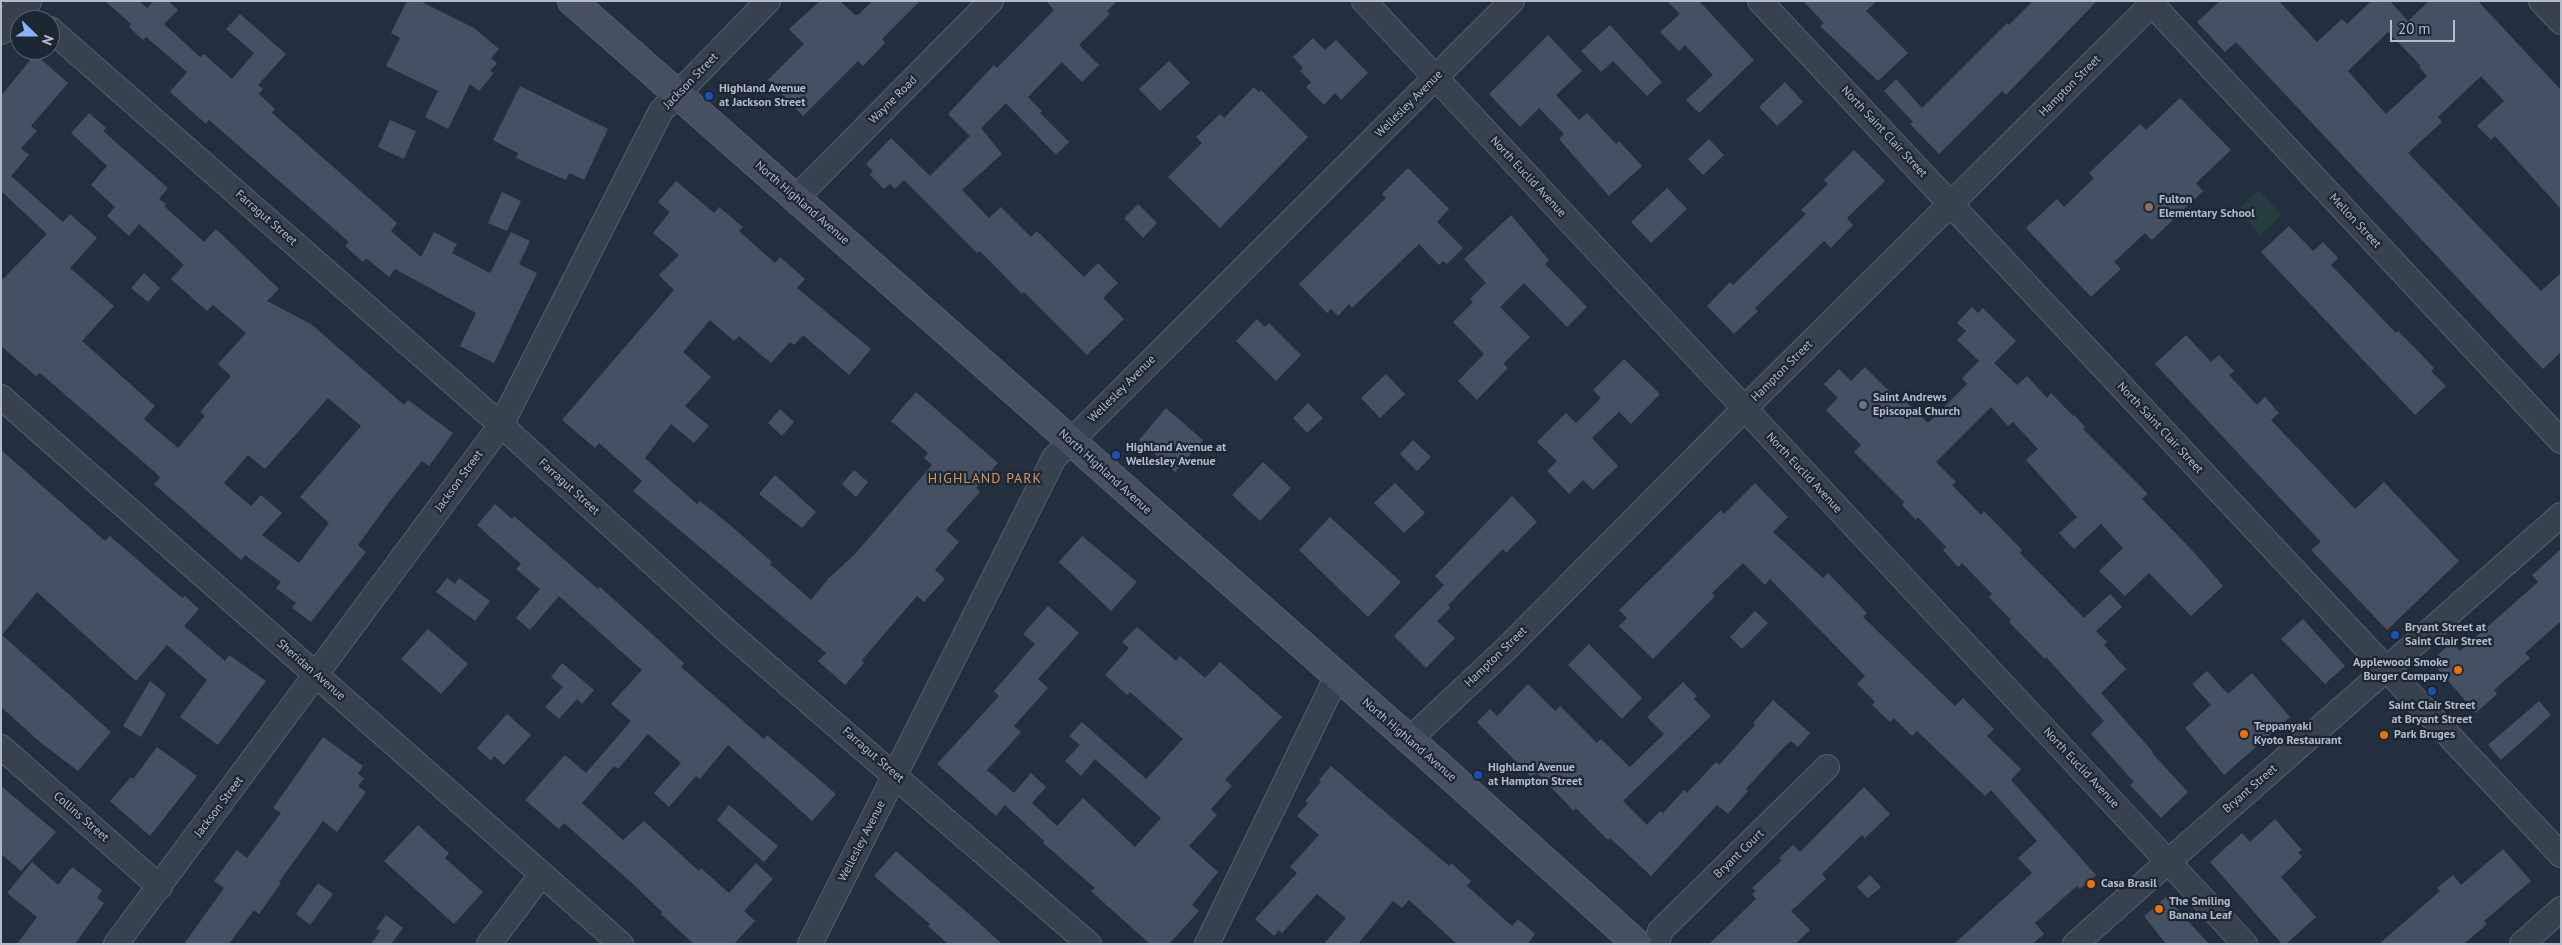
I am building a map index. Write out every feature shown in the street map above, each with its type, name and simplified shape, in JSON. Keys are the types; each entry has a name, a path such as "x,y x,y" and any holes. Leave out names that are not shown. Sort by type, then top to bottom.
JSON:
{"main road":[{"name":"North Highland Avenue","path":"572,1 1337,676 1637,944"}],"street":[{"name":"Jackson Street","path":"116,944 318,675 501,425 661,111 768,1"},
{"name":"Wayne Road","path":"796,198 991,1"},
{"name":"North Euclid Avenue","path":"1364,1 2245,944"},
{"name":"Wellesley Avenue","path":"810,944 1054,458 1512,1"},
{"name":"North Saint Clair Street","path":"1760,1 2561,855"},
{"path":"2542,1 2561,22"},
{"name":"Hampton Street","path":"1409,740 1506,649 2152,2"},
{"name":"Mellon Street","path":"2152,2 2561,441"},
{"path":"1,30 30,9"},
{"name":"Farragut Street","path":"60,39 501,425 728,632 895,774 1089,944"},
{"name":"Sheridan Avenue","path":"1,397 621,944"},
{"name":"Bryant Street","path":"2075,944 2561,515"},
{"path":"1207,944 1337,676"},
{"name":"Collins Street","path":"1,747 160,887"},
{"name":"Bryant Court","path":"1657,944 1660,931 1827,767"},
{"path":"489,944 542,874"},
{"path":"2522,944 2561,909"}],"green space":[{"path":"2259,190 2282,215 2260,235 2238,210"}],"building":[{"path":"105,1 139,1 147,8 154,1 168,1 178,10 164,24 200,57 204,54 232,79 254,53 226,29 240,14 286,54 258,85 263,89 259,94 275,109 272,113 397,223 391,231 421,257 434,232 457,244 452,253 490,273 511,232 530,241 519,264 537,273 494,363 460,346 476,313 395,269 389,277 366,258 363,262 345,246 349,242 209,120 206,124 170,92 187,72 146,37 143,40 129,27 131,24"},
{"path":"407,1 420,1 474,28 499,49 491,58 497,63 490,71 494,73 479,91 470,84 448,129 425,117 438,91 386,66 400,38 391,33"},
{"path":"820,1 840,1 855,15 858,15 872,1 920,1 882,39 885,43 863,66 858,61 803,116 768,80 804,44 789,29"},
{"path":"1046,1 1117,1 1107,11 1110,14 1079,45 1099,65 1082,82 1062,62 1028,97 1042,111 1040,113 1069,142 1056,155 1006,103 981,128 1002,154 962,190 989,218 1001,207 1031,237 1037,231 1084,277 1098,263 1118,283 1103,298 1124,319 1087,355 1024,292 1022,294 980,251 977,253 904,180 895,189 890,184 884,189 870,175 873,171 866,164 891,138 930,176 970,136 948,114 994,65 997,68 1054,10"},
{"path":"1667,1 1699,1 1754,60 1699,113 1686,100 1713,75 1685,45 1679,51 1660,32 1680,14"},
{"path":"1803,1 1877,1 1866,11 1908,53 1878,81 1820,26 1824,23"},
{"path":"2033,1 2097,1 2006,95 2002,91 1939,154 1910,124 1913,122 1884,91 1896,79 1922,108 2007,23 2009,25"},
{"path":"2220,1 2279,1 2317,42 2342,19 2347,24 2371,1 2390,1 2408,21 2429,1 2478,1 2561,90 2561,209 2495,136 2491,140 2477,126 2504,101 2481,76 2438,117 2442,122 2408,153 2541,291 2561,273 2561,352 2543,369 2236,42 2225,52 2197,22","holes":["2388,32 2421,66 2419,67 2427,76 2386,114 2348,71"]},
{"path":"1610,25 1662,82 1647,96 1613,61 1601,72 1581,51"},
{"path":"1548,35 1582,71 1556,95 1579,120 1587,113 1616,144 1619,141 1642,166 1609,196 1559,139 1564,134 1539,108 1520,127 1489,94"},
{"path":"1313,38 1325,50 1336,40 1368,73 1341,100 1335,93 1324,105 1306,87 1311,82 1300,71 1303,68 1293,57"},
{"path":"30,60 42,60 68,83 31,126 37,131 21,148 29,155 11,176 63,222 70,214 97,238 70,268 114,306 82,341 155,406 144,419 178,448 205,416 200,412 231,376 218,364 246,333 213,305 207,311 171,279 184,265 139,224 129,236 107,216 115,207 91,185 107,166 71,133 89,113 106,128 103,131 168,188 159,199 166,204 164,206 204,242 216,229 279,289 267,301 311,324 404,405 408,400 453,433 429,466 422,461 393,497 358,545 366,552 311,622 292,608 296,603 276,588 281,582 245,555 241,560 154,484 160,478 156,473 40,373 36,376 1,346 1,281 47,234 1,191 1,96","holes":["328,398 361,426 300,497 329,523 299,563 262,535 282,513 261,495 251,506 224,483 248,455 265,469"]},
{"path":"1169,61 1190,83 1160,111 1139,89"},
{"path":"1785,82 1803,102 1777,126 1759,107"},
{"path":"520,86 608,129 584,180 569,173 566,180 531,165 516,158 518,153 493,140"},
{"path":"1254,87 1259,92 1261,90 1308,137 1220,228 1168,177 1202,143 1196,137 1220,114 1224,118"},
{"path":"2180,98 2231,150 2196,183 2203,191 2152,240 2145,233 2114,262 2121,269 2091,297 2026,228 2057,199 2064,207 2094,178 2089,173 2140,124 2146,130"},
{"path":"390,120 416,131 404,159 378,147"},
{"path":"1709,139 1724,155 1703,175 1688,159"},
{"path":"1854,150 1885,181 1847,218 1853,225 1831,248 1824,241 1755,308 1758,311 1734,334 1707,306 1730,282 1733,285 1806,214 1801,210 1828,184 1824,180"},
{"path":"1408,168 1449,209 1437,222 1463,248 1447,264 1443,261 1439,265 1419,244 1352,308 1349,304 1338,316 1331,309 1327,313 1299,284 1386,198 1382,194"},
{"path":"676,181 714,213 719,207 743,227 739,231 775,263 780,257 805,279 797,288 871,349 849,375 803,335 794,345 790,342 771,363 739,336 734,341 710,320 683,352 711,377 685,406 709,426 694,443 671,424 645,458 697,504 700,501 730,525 811,600 828,579 855,554 932,465 924,458 928,453 891,421 916,392 998,463 976,488 980,492 946,530 959,542 935,570 945,579 924,602 917,596 862,660 864,663 845,685 818,661 826,653 633,491 642,481 599,443 595,448 562,420 674,290 659,275 679,255 653,233 670,212 658,202"},
{"path":"1667,188 1687,209 1651,243 1631,222"},
{"path":"502,192 521,201 507,231 488,223"},
{"path":"1138,204 1157,223 1143,238 1124,218"},
{"path":"1511,215 1549,260 1545,264 1587,307 1567,327 1524,283 1500,307 1530,337 1503,364 1508,368 1477,400 1458,381 1484,354 1453,322 1473,302 1470,299 1486,283 1464,259"},
{"path":"2289,226 2313,251 2323,242 2338,258 2331,265 2396,333 2398,331 2418,351 2434,368 2431,371 2446,386 2415,415 2261,252"},
{"path":"144,273 160,288 148,302 131,288"},
{"path":"1972,307 1978,313 1983,308 2016,341 1994,363 2017,385 2027,376 2047,398 2051,393 2074,415 2085,427 2083,429 2148,494 2142,499 2191,549 2223,586 2191,616 2149,573 2125,596 2099,571 2123,548 2101,524 2074,549 2059,533 2077,517 2026,460 2038,449 2013,422 2008,426 1991,407 1936,462 1956,482 1952,485 1981,515 1984,511 2022,550 2020,553 2084,618 2110,594 2122,607 2096,631 2107,642 2104,645 2126,669 2101,693 2188,792 2161,818 2130,785 2134,782 2091,734 2104,721 2046,657 2045,659 2009,622 2011,620 1989,597 1992,594 1962,563 1958,567 1943,550 1946,547 1918,517 1916,520 1902,505 1904,502 1854,452 1861,445 1826,410 1838,398 1824,384 1839,369 1851,381 1865,367 1902,404 1905,401 1928,423 1967,384 1962,378 1979,361 1957,340 1966,331 1957,323"},
{"path":"1257,319 1265,327 1269,323 1301,355 1276,381 1236,341"},
{"path":"2186,335 2211,362 2219,355 2234,371 2229,375 2257,405 2265,397 2279,413 2271,420 2355,509 2384,482 2459,561 2387,630 2311,550 2321,542 2155,364"},
{"path":"1624,359 1660,394 1631,424 1619,412 1592,438 1618,466 1593,490 1583,480 1569,494 1547,471 1557,461 1537,442 1566,413 1576,423 1601,398 1593,390"},
{"path":"1386,374 1405,394 1380,418 1361,398"},
{"path":"1308,403 1323,418 1307,433 1293,418"},
{"path":"1166,408 1203,440 1175,472 1139,440"},
{"path":"780,409 794,422 782,436 768,423"},
{"path":"1413,440 1431,457 1417,471 1400,454"},
{"path":"1,450 105,541 110,536 182,598 185,596 199,609 184,626 225,661 229,655 266,681 218,745 180,717 207,680 167,645 136,681 37,592 2,635 111,732 78,771 40,742 1,707"},
{"path":"1263,462 1291,488 1260,521 1232,495"},
{"path":"854,470 868,482 856,497 842,484"},
{"path":"775,475 816,512 802,528 759,494"},
{"path":"1395,483 1425,513 1404,533 1374,503"},
{"path":"1755,483 1788,517 1773,532 1823,578 1828,573 1867,613 1863,617 1955,706 1963,698 1994,729 1987,736 2021,769 2011,780 2096,875 2080,889 2077,886 2035,923 2044,934 2033,944 1954,944 2032,873 2018,858 2037,841 1991,790 1985,796 1917,731 1912,736 1894,718 1890,722 1872,705 1875,702 1857,684 1865,676 1770,579 1765,585 1743,563 1712,593 1715,596 1653,659 1619,626 1627,618 1619,610 1721,510 1724,514"},
{"path":"1512,496 1537,522 1506,553 1503,549 1448,605 1450,608 1437,621 1455,638 1426,668 1394,636 1444,585 1435,576"},
{"path":"495,504 512,519 514,516 598,589 600,587 684,663 681,667 764,739 767,735 836,794 812,821 728,745 700,779 696,776 669,807 654,793 681,763 648,734 618,769 614,766 582,803 623,840 644,821 699,871 701,868 729,893 756,863 773,879 744,911 755,921 734,944 694,944 661,914 662,912 633,884 564,823 559,829 525,800 565,755 586,773 631,721 611,704 642,670 559,596 530,630 516,618 540,589 516,569 521,564 477,525"},
{"path":"1330,517 1401,582 1368,617 1299,550"},
{"path":"1082,536 1137,582 1111,611 1059,562"},
{"path":"2561,549 2561,621 2525,653 2530,658 2494,690 2497,694 2476,713 2431,661 2452,642 2460,651 2538,582 2532,575"},
{"path":"447,578 455,584 459,578 490,601 475,621 436,592"},
{"path":"1048,606 1079,633 1038,679 1048,688 1014,726 1021,732 987,770 1014,793 1031,773 1046,787 1032,803 1057,826 1083,798 1135,847 1161,818 1095,759 1081,776 1065,761 1080,745 1069,736 1082,722 1146,779 1183,739 1130,692 1127,695 1105,675 1129,648 1122,642 1137,627 1176,661 1180,656 1205,678 1220,662 1282,717 1225,780 1232,786 1211,809 1217,815 1189,846 1218,872 1192,905 1199,911 1169,944 1150,944 1091,891 1095,888 1043,843 1044,841 1005,805 996,816 937,764 999,696 994,691 1035,644 1023,634"},
{"path":"1755,611 1768,623 1742,649 1730,637"},
{"path":"2303,619 2345,666 2325,684 2281,639"},
{"path":"428,629 468,664 441,694 401,659"},
{"path":"1589,644 1642,698 1622,719 1568,665"},
{"path":"562,663 594,690 582,704 577,699 559,719 545,707 563,687 551,677"},
{"path":"2207,671 2228,694 2252,673 2290,717 2224,775 2185,728 2211,705 2192,684"},
{"path":"150,681 166,694 141,737 123,726"},
{"path":"1683,682 1697,696 1694,699 1711,716 1623,801 1647,825 1660,811 1663,813 1684,790 1687,793 1716,762 1719,765 1755,725 1753,723 1773,700 1810,733 1798,747 1791,741 1782,749 1746,789 1748,791 1728,814 1717,805 1651,876 1610,838 1608,840 1576,808 1574,811 1537,773 1532,778 1477,722 1490,709 1497,716 1528,684 1555,711 1560,706 1597,743 1601,739 1630,767 1664,734 1647,717"},
{"path":"2539,701 2551,715 2501,760 2488,745"},
{"path":"507,714 531,735 504,765 494,756 491,761 477,748"},
{"path":"323,737 363,766 358,774 364,778 358,786 366,792 337,832 323,821 279,882 281,883 259,914 254,910 229,944 184,944 224,888 214,881 237,850 247,858 281,813 273,808"},
{"path":"157,747 197,776 150,836 110,801 131,777 133,779"},
{"path":"1331,766 1449,866 1451,863 1471,881 1467,886 1512,926 1518,919 1535,934 1529,942 1531,944 1457,944 1409,900 1402,908 1393,901 1358,944 1324,944 1346,918 1317,894 1282,933 1279,930 1274,936 1255,919 1297,873 1290,867 1319,835 1297,816 1308,803 1305,801 1321,782 1319,780"},
{"path":"1,786 56,832 21,871 1,854"},
{"path":"1864,787 1890,814 1865,838 1862,835 1822,874 1826,879 1791,911 1810,930 1795,944 1709,944 1756,899 1752,894 1756,891 1752,888 1782,860 1779,858 1793,845 1800,852"},
{"path":"729,805 778,846 764,862 717,820"},
{"path":"2275,819 2302,850 2298,852 2302,857 2281,877 2316,917 2286,944 2282,944 2210,862 2242,833 2250,842"},
{"path":"418,825 449,853 445,858 483,892 454,924 384,861"},
{"path":"2503,849 2531,881 2484,921 2487,924 2464,944 2379,944 2440,891 2437,888 2453,875 2461,885"},
{"path":"896,851 1002,944 948,944 928,926 930,924 874,876"},
{"path":"32,862 58,885 72,867 102,890 97,898 104,903 75,944 17,944 37,917 7,893"},
{"path":"1870,875 1881,887 1868,898 1857,887"},
{"path":"318,883 333,894 310,925 296,914"},
{"path":"2166,897 2209,944 2166,944 2144,916"},
{"path":"386,915 403,928 391,944 371,944 380,931 376,929"}],"place":[{"name":"Highland Avenue at Jackson Street","path":"709,96"},
{"name":"Fulton Elementary School","path":"2149,207"},
{"name":"Saint Andrews Episcopal Church","path":"1863,405"},
{"name":"Highland Avenue at Wellesley Avenue","path":"1116,455"},
{"name":"Bryant Street at Saint Clair Street","path":"2395,635"},
{"name":"Applewood Smoke Burger Company","path":"2458,670"},
{"name":"Saint Clair Street at Bryant Street","path":"2432,691"},
{"name":"Teppanyaki Kyoto Restaurant","path":"2244,734"},
{"name":"Park Bruges","path":"2384,735"},
{"name":"Highland Avenue at Hampton Street","path":"1478,775"},
{"name":"Casa Brasil","path":"2091,884"},
{"name":"The Smiling Banana Leaf","path":"2159,909"}],"district":[{"name":"HIGHLAND PARK","path":"985,479"}]}
